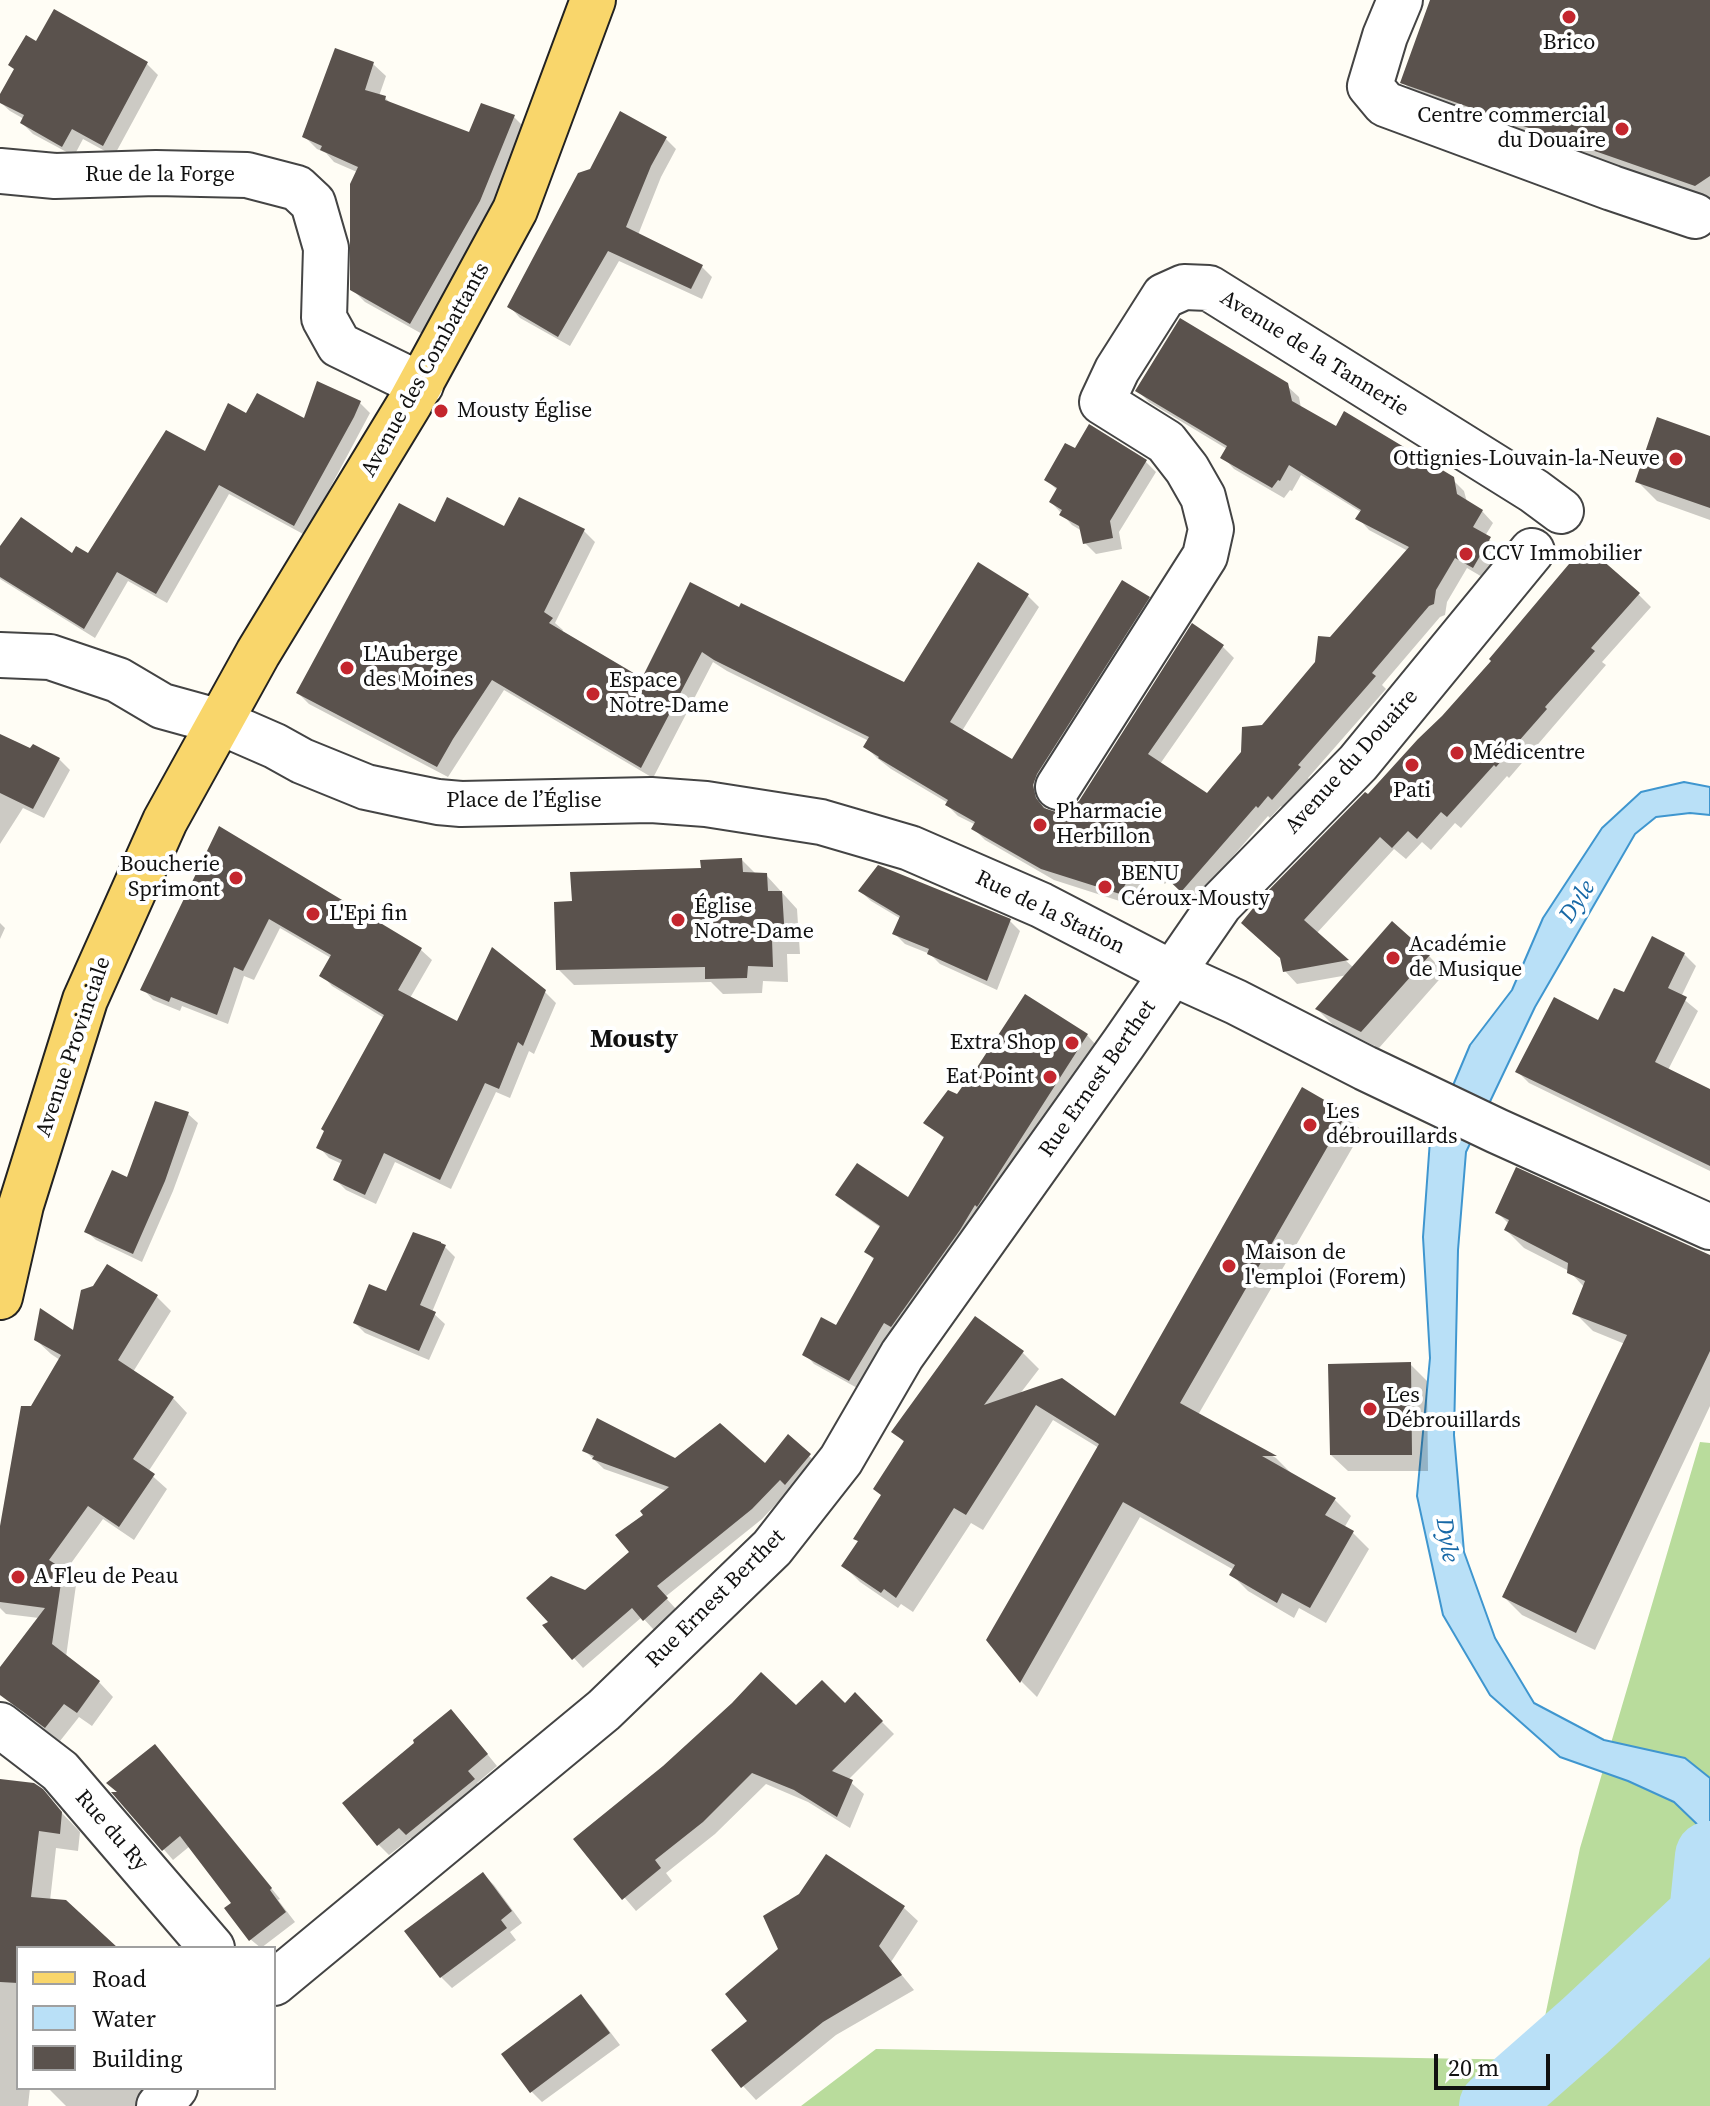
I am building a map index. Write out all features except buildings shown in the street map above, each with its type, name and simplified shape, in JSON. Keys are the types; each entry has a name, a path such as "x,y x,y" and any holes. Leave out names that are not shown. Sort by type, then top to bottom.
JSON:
{"main road":[{"name":"Avenue des Combattants","path":"220,722 258,653 421,385 515,210 593,0"},
{"name":"Avenue Provinciale","path":"0,1297 21,1205 85,1000 165,821 220,722"}],"street":[{"path":"1400,0 1370,86 1385,104 1695,216"},
{"name":"Rue de la Forge","path":"0,171 55,176 247,175 297,188 313,203 326,248 324,318 339,345 421,385"},
{"name":"Avenue de la Tannerie","path":"1058,787 1205,556 1211,529 1203,497 1166,442 1102,402 1117,370 1164,296 1184,287 1209,288 1534,491 1561,511"},
{"name":"Avenue du Douaire","path":"1172,973 1220,904 1358,763 1532,551"},
{"name":"Place de l’Église","path":"0,655 50,657 118,680 162,706 220,722 366,787 438,802 489,804 651,800"},
{"name":"Rue de la Station","path":"651,800 706,804 821,822 910,848 1041,905 1426,1098 1710,1227"},
{"name":"Rue Ernest Berthet","path":"276,1981 604,1710 772,1548 841,1460 902,1355 1172,973"},
{"name":"Rue du Ry","path":"0,1725 60,1771 210,1946"},
{"path":"159,2106 173,2090"}],"green space":[{"path":"1700,1442 1710,1443 1710,2106 801,2106 876,2049 1536,2060 1580,1848"}],"water":[{"path":"1684,782 1710,787 1710,815 1690,813 1656,817 1635,834 1535,1007 1466,1152 1458,1250 1454,1435 1464,1552 1495,1638 1534,1703 1604,1740 1685,1758 1710,1778 1710,1881 1696,1884 1703,1864 1702,1829 1674,1802 1628,1781 1560,1757 1490,1695 1443,1615 1417,1496 1430,1358 1423,1237 1430,1140 1470,1045 1512,990 1543,918 1602,828 1641,792"}],"waterway":[{"name":"Dyle","path":"1494,2106 1704,1915 1710,1856"}],"place":[{"name":"Brico","path":"1569,17"},
{"name":"Centre commercial du Douaire","path":"1622,129"},
{"name":"Mousty Église","path":"441,411"},
{"name":"Ottignies-Louvain-la-Neuve","path":"1676,459"},
{"name":"CCV Immobilier","path":"1466,554"},
{"name":"L'Auberge des Moines","path":"347,668"},
{"name":"Espace Notre-Dame","path":"593,694"},
{"name":"Médicentre","path":"1457,753"},
{"name":"Pati","path":"1412,765"},
{"name":"Pharmacie Herbillon","path":"1040,825"},
{"name":"Boucherie Sprimont","path":"236,878"},
{"name":"BENU Céroux-Mousty","path":"1105,887"},
{"name":"L'Epi fin","path":"313,914"},
{"name":"Église Notre-Dame","path":"678,920"},
{"name":"Académie de Musique","path":"1393,958"},
{"name":"Extra Shop","path":"1072,1043"},
{"name":"Eat Point","path":"1050,1077"},
{"name":"Les débrouillards","path":"1310,1125"},
{"name":"Maison de l'emploi (Forem)","path":"1229,1266"},
{"name":"Les Débrouillards","path":"1370,1409"},
{"name":"A Fleu de Peau","path":"18,1577"}],"district":[{"name":"Mousty","path":"634,1040"}]}
